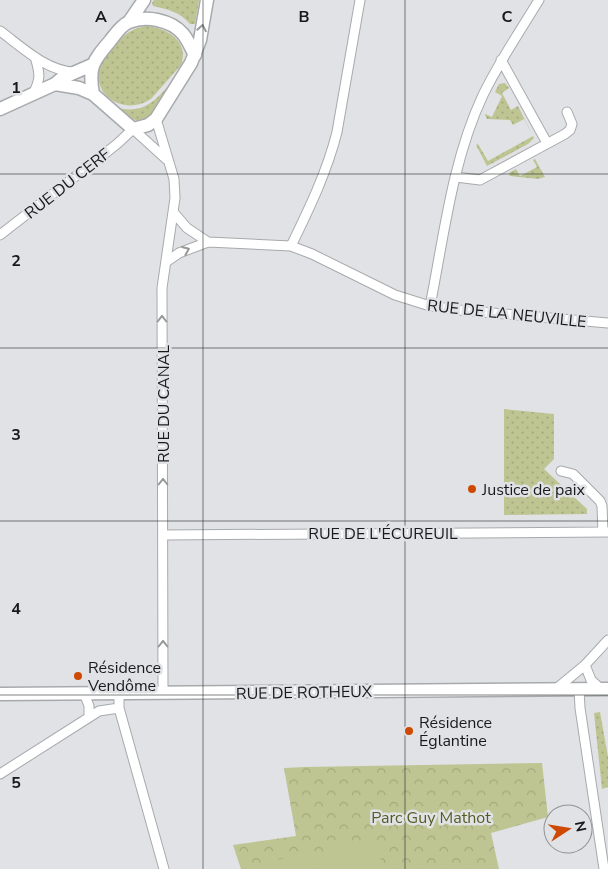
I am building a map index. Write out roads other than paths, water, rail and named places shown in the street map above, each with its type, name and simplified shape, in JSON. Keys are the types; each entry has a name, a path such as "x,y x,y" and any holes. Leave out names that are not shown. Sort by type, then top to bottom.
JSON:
{"street":[{"path":"93,94 90,77 92,65 118,31 129,22 144,0"},
{"path":"132,129 148,125 156,119 185,74 200,40 207,0"},
{"path":"291,246 320,186 333,150 360,0"},
{"path":"430,306 464,146 477,110 502,60 539,0"},
{"path":"129,22 151,19 170,24 182,34 195,55"},
{"path":"0,32 50,66 63,71 75,72"},
{"path":"35,56 44,87"},
{"path":"502,60 547,143"},
{"path":"0,109 92,65"},
{"path":"44,87 54,73 50,66"},
{"path":"44,87 79,88 93,94 167,160"},
{"path":"456,177 480,180 565,134 572,127 572,122 567,112"},
{"name":"RUE DU CANAL","path":"156,119 175,187 174,213 162,288 163,693"},
{"name":"RUE DU CERF","path":"0,235 117,144 132,129"},
{"path":"174,213 187,228 208,242"},
{"name":"RUE DE LA NEUVILLE","path":"166,262 184,251 208,242 291,246 312,254 395,295 430,306 608,324"},
{"name":"RUE DE L'ÉCUREUIL","path":"163,534 605,532 600,502 573,474 561,471"},
{"path":"555,690 576,672 586,668 608,640"},
{"path":"586,668 591,680 605,689"},
{"path":"586,668 584,684 580,690 580,708 604,869"},
{"path":"576,672 574,683 580,690"},
{"name":"RUE DE ROTHEUX","path":"0,694 605,689"},
{"path":"84,693 89,706 89,717"},
{"path":"119,693 119,708 164,869"},
{"path":"0,774 99,711 119,708"}],"place":[{"name":"Justice de paix","path":"472,489"},
{"name":"Résidence Vendôme","path":"78,676"},
{"name":"Résidence Églantine","path":"409,731"}],"park label":[{"name":"Parc Guy Mathot","path":"431,817"}]}
